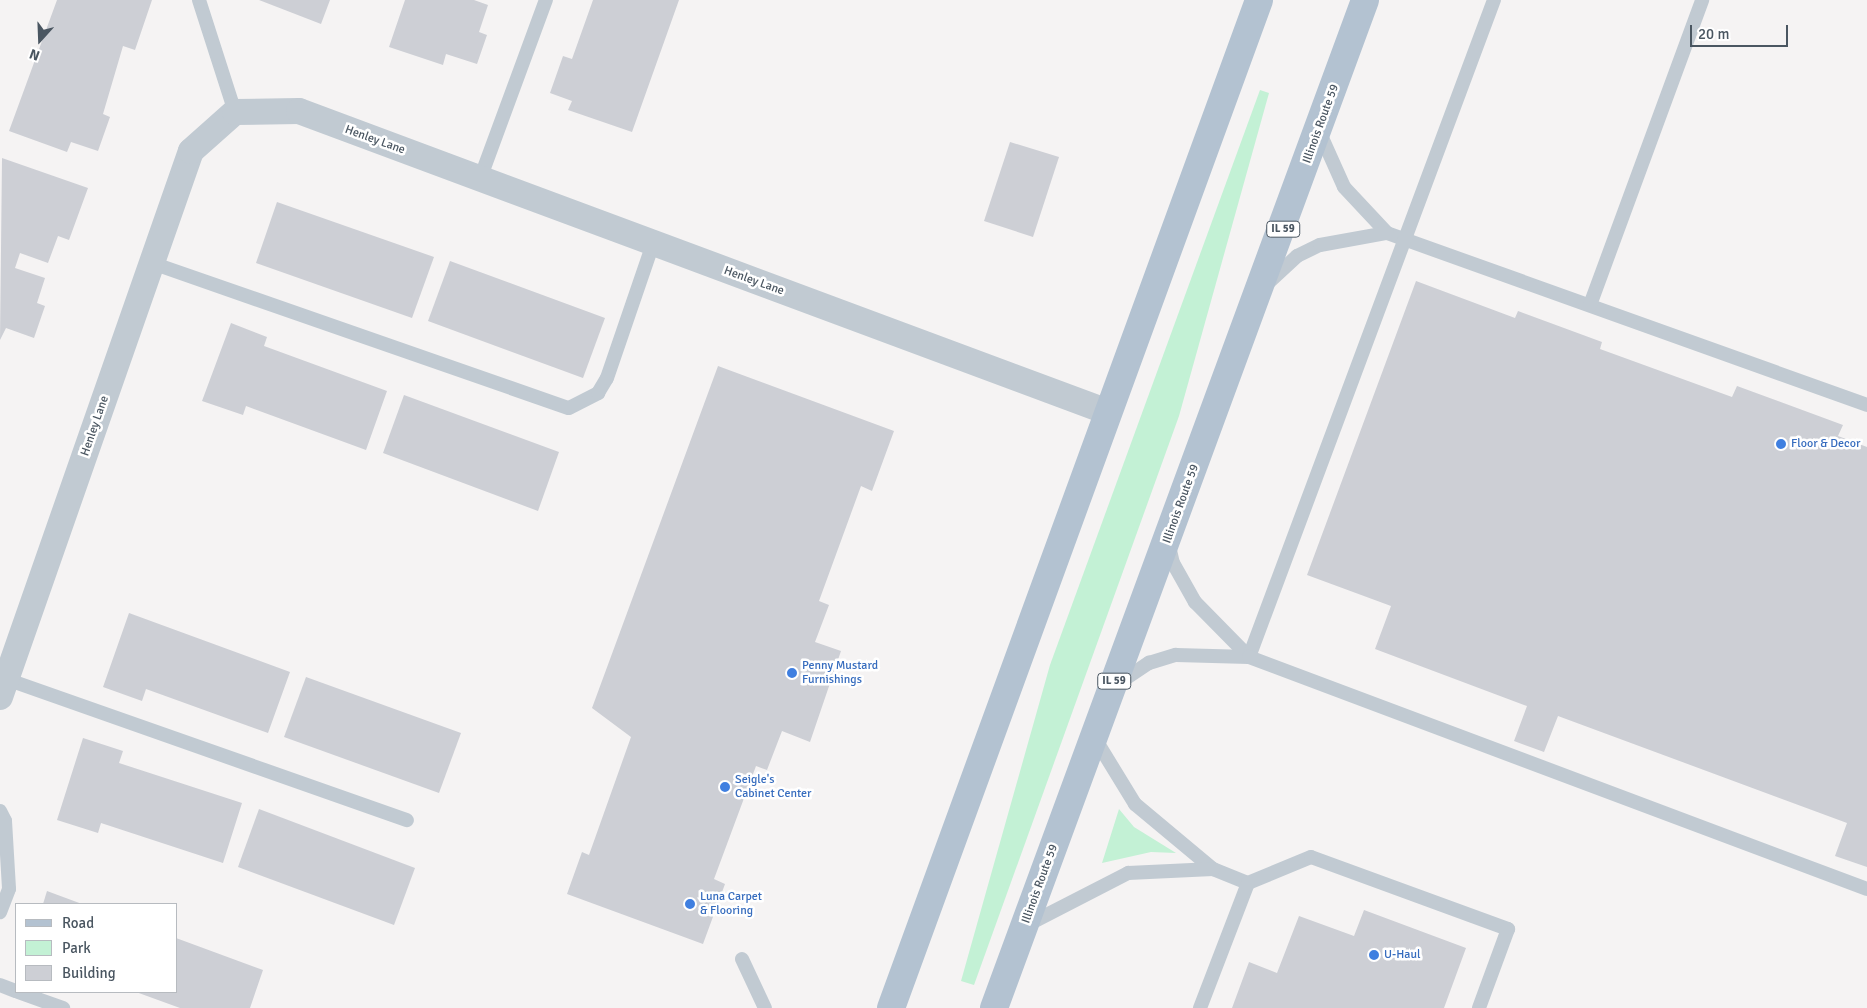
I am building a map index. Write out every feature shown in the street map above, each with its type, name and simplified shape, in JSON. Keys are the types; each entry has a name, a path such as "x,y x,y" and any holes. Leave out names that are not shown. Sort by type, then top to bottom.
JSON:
{"main road":[{"path":"891,1008 1259,0"},
{"name":"Illinois Route 59","path":"994,1008 1261,289 1365,0"}],"street":[{"name":"Henley Lane","path":"3,688 191,151 235,112 298,111 1108,412"}],"lane":[{"path":"199,0 235,112"},
{"path":"480,179 546,0"},
{"path":"1249,657 1494,0"},
{"path":"1590,305 1702,0"},
{"path":"1319,131 1344,187 1387,233 1867,405"},
{"path":"1261,289 1297,256 1320,245 1387,233"},
{"path":"152,263 569,408 598,393 607,378 653,244"},
{"path":"1168,539 1173,564 1195,602 1249,657"},
{"path":"1112,688 1149,663 1176,655 1249,657 1867,889"},
{"path":"3,688 407,820"},
{"path":"1094,737 1135,804 1213,869 1248,883 1311,857 1508,929 1479,1008"},
{"path":"0,811 5,821 9,889 0,912"},
{"path":"1024,926 1128,873 1213,869"},
{"path":"1200,1008 1248,883"},
{"path":"742,959 765,1008"},
{"path":"0,985 15,990"},
{"path":"22,993 63,1008"}],"green space":[{"path":"1260,90 1269,93 1179,416 974,985 961,981 1050,665"},
{"path":"1119,809 1134,827 1176,853 1151,852 1102,863"}],"building":[{"path":"57,0 152,0 135,50 123,46 103,114 110,117 98,151 71,142 67,152 9,131"},
{"path":"259,0 330,0 321,24"},
{"path":"405,0 474,0 488,5 479,32 487,35 477,64 446,54 443,65 389,47"},
{"path":"593,0 679,0 632,132 568,110 572,101 550,93 563,56 572,59"},
{"path":"1010,142 1059,157 1033,237 984,221"},
{"path":"2,158 88,188 69,240 58,236 48,263 20,253 15,268 45,278 37,303 45,306 34,338 6,328 0,340"},
{"path":"277,202 434,257 412,318 256,263"},
{"path":"450,261 605,318 583,378 428,321"},
{"path":"1416,281 1515,318 1518,311 1602,342 1600,349 1732,397 1737,386 1843,425 1838,436 1867,447 1867,867 1835,856 1847,823 1558,716 1544,752 1514,741 1527,706 1375,649 1391,606 1307,575"},
{"path":"231,323 267,337 264,346 387,391 366,450 246,406 243,415 202,401"},
{"path":"718,366 894,431 872,491 861,486 819,601 829,605 815,642 841,651 810,742 782,731 767,770 756,766 714,879 725,884 703,944 567,894 582,852 589,855 631,737 592,708"},
{"path":"404,395 559,452 538,511 383,453"},
{"path":"129,613 290,672 268,733 146,689 142,701 103,687"},
{"path":"306,677 461,733 439,793 284,737"},
{"path":"83,738 123,751 119,763 242,803 223,863 101,823 98,833 57,820"},
{"path":"259,809 415,868 394,925 238,867"},
{"path":"47,891 79,903 43,903"},
{"name":"U-Haul","path":"1364,910 1466,948 1444,1008 1232,1008 1249,962 1277,973 1299,916 1354,936"},
{"path":"178,939 263,970 250,1008 180,1008 139,993 178,993"}],"place":[{"name":"Floor & Decor","path":"1781,444"},
{"name":"Penny Mustard Furnishings","path":"792,673"},
{"name":"Seigle's Cabinet Center","path":"725,787"},
{"name":"Luna Carpet & Flooring","path":"690,904"},
{"name":"U-Haul","path":"1374,955"}]}
